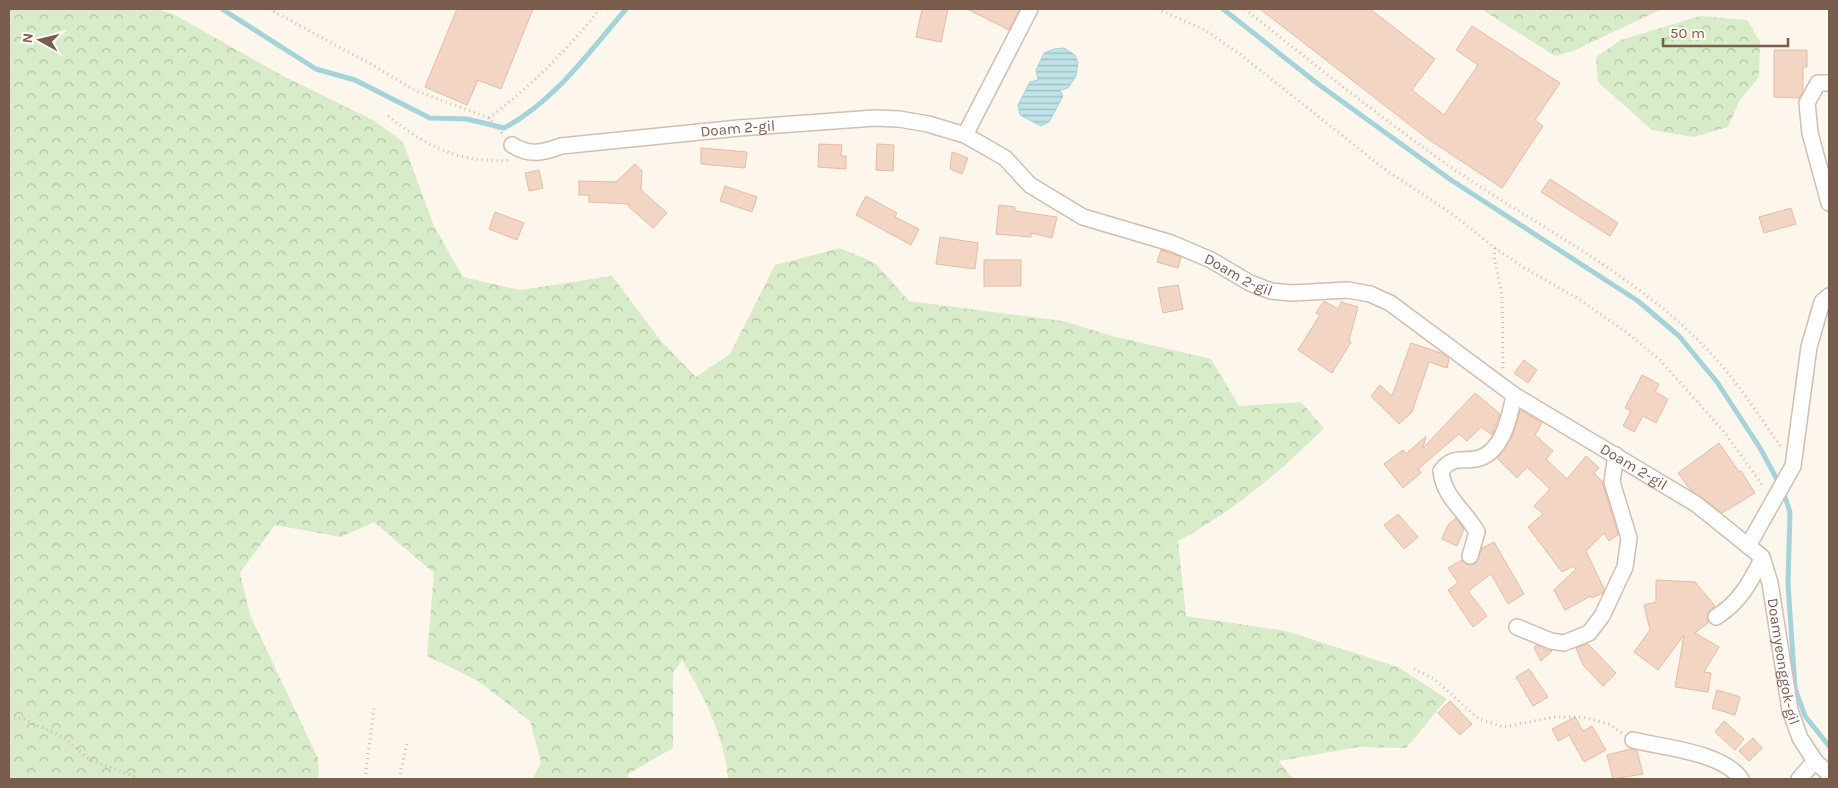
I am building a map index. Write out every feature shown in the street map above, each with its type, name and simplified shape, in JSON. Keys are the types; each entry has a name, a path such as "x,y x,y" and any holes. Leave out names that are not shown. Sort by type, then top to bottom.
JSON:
{"street":[{"path":"965,135 1030,9"},
{"path":"1829,83 1818,83 1807,103 1810,133 1829,202"},
{"name":"Doam 2-gil","path":"519,149 546,151 561,146 729,129 875,118 918,122 965,135 1005,158 1030,185 1083,217 1171,243 1211,260 1250,283 1271,291 1292,293 1348,290 1370,294 1390,303 1514,395 1696,504 1748,546"},
{"path":"1748,546 1793,466 1809,347 1822,302 1829,296"},
{"path":"1470,556 1478,532 1468,516 1446,494 1441,471 1447,463 1459,459 1478,458 1490,453 1503,435 1514,395"},
{"path":"1517,627 1551,641 1564,643 1589,633 1602,616 1624,567 1630,538 1612,482 1616,455"},
{"name":"Doamyeonggok-gil","path":"1748,546 1762,557 1761,561 1770,583 1790,710 1800,738 1815,761 1829,774"},
{"path":"1716,616 1726,611 1746,589 1761,561"},
{"path":"1633,740 1708,756 1738,774 1741,779"},
{"path":"1799,779 1815,761"}],"path":[{"path":"269,9 376,67 414,90 489,118 519,149 506,161 465,159 445,153 407,131 388,116"},
{"path":"489,118 515,98 549,67 576,40 600,9"},
{"path":"1157,9 1205,30 1241,55 1384,168 1452,214 1523,268 1582,301 1660,360 1725,433 1774,501"},
{"path":"1245,9 1336,83 1442,160 1528,218 1581,250 1663,309 1716,358 1793,466"},
{"path":"1495,248 1494,257 1502,296 1504,354 1502,385"},
{"path":"1414,669 1434,679 1479,719 1504,727 1554,717 1582,716 1609,724 1633,740"},
{"path":"365,779 374,708"},
{"path":"9,719 21,718 63,737 90,760 131,774 137,779"},
{"path":"399,779 407,743"}],"green space":[{"path":"9,9 157,9 175,15 285,77 373,120 403,142 433,224 463,277 520,290 612,276 662,342 696,377 730,354 775,265 840,248 875,263 909,301 1063,321 1112,336 1211,359 1239,406 1301,402 1324,428 1290,461 1237,504 1178,541 1186,616 1286,631 1398,667 1447,699 1406,748 1359,747 1279,761 1293,779 728,779 723,748 718,733 698,688 682,660 673,673 673,748 630,773 626,779 533,779 541,762 530,721 478,681 427,656 434,573 374,522 341,537 275,525 240,573 250,615 318,758 319,779 9,779"},
{"path":"1481,9 1662,9 1573,51 1555,56"},
{"path":"1700,16 1747,20 1760,42 1759,77 1740,100 1728,127 1694,137 1652,130 1598,82 1596,57 1621,40"}],"water":[{"path":"1064,48 1075,55 1078,63 1076,76 1068,88 1060,90 1063,96 1049,122 1041,126 1020,115 1018,105 1030,82 1038,80 1036,70 1044,53"}],"building":[{"path":"457,9 533,9 501,89 478,80 467,105 425,87"},
{"path":"922,9 948,9 941,42 916,37"},
{"path":"967,9 1020,9 1009,30"},
{"path":"1260,9 1370,9 1435,59 1412,90 1444,115 1478,65 1456,50 1472,26 1560,83 1535,120 1543,126 1502,188 1428,139"},
{"path":"1774,50 1807,50 1807,67 1803,67 1803,91 1799,98 1774,97"},
{"path":"819,144 842,145 841,156 846,156 846,169 818,167"},
{"path":"877,144 894,145 893,171 876,170"},
{"path":"701,148 747,152 745,168 701,164"},
{"path":"952,152 968,158 962,174 950,169"},
{"path":"635,164 642,171 641,190 667,213 653,228 628,206 629,204 589,202 589,195 579,195 579,181 616,182"},
{"path":"539,170 543,188 529,191 525,173"},
{"path":"1550,179 1618,223 1610,236 1541,192"},
{"path":"725,186 757,197 752,212 720,201"},
{"path":"866,196 897,213 895,217 919,229 911,245 856,215"},
{"path":"999,205 1015,207 1015,211 1057,217 1052,238 1031,233 1031,237 996,234"},
{"path":"1791,208 1796,224 1764,233 1759,217"},
{"path":"495,212 524,223 517,240 489,229"},
{"path":"940,237 978,243 975,269 936,264"},
{"path":"1161,250 1181,257 1178,268 1157,262"},
{"path":"984,260 1021,260 1021,286 984,286"},
{"path":"1178,285 1183,309 1163,313 1158,288"},
{"path":"1324,301 1338,309 1341,302 1358,307 1349,340 1351,342 1332,373 1298,350 1320,315 1316,313"},
{"path":"1411,343 1441,353 1449,359 1447,368 1429,362 1412,412 1399,424 1371,396 1380,385 1392,396"},
{"path":"1524,360 1537,370 1528,383 1514,373"},
{"path":"1642,375 1659,384 1655,392 1668,399 1656,423 1643,416 1634,432 1623,426 1631,411 1625,408"},
{"path":"1475,393 1500,414 1492,435 1481,427 1467,441 1459,434 1418,469 1421,473 1403,488 1384,464 1403,450 1406,454 1426,436 1423,448"},
{"path":"1520,410 1542,423 1535,435 1553,451 1546,459 1567,479 1586,456 1599,468 1594,473 1602,481 1618,535 1609,541 1604,533 1586,551 1604,589 1603,593 1592,598 1591,596 1565,610 1554,590 1576,569 1573,566 1562,572 1528,527 1543,514 1534,506 1550,489 1527,467 1517,478 1497,458 1513,435"},
{"path":"1719,443 1755,493 1722,513 1690,489 1678,473"},
{"path":"1398,514 1418,537 1404,549 1384,525"},
{"path":"1456,518 1464,529 1457,546 1442,539 1448,525"},
{"path":"1494,542 1524,594 1508,604 1491,574 1468,591 1487,616 1473,627 1448,590 1458,583 1448,568 1462,560 1468,565 1476,563 1482,548"},
{"path":"1656,580 1695,582 1715,606 1707,613 1708,623 1695,633 1719,647 1704,672 1711,673 1708,692 1675,687 1684,635 1658,670 1634,652 1650,630 1644,605 1656,602"},
{"path":"1588,644 1616,673 1603,686 1583,665 1576,648"},
{"path":"1536,645 1552,651 1541,661 1534,648"},
{"path":"1529,669 1548,697 1533,706 1516,677"},
{"path":"1717,690 1740,697 1735,715 1712,708"},
{"path":"1450,701 1472,724 1460,735 1438,713"},
{"path":"1575,717 1583,731 1592,726 1606,750 1584,762 1569,735 1558,741 1552,729"},
{"path":"1724,721 1744,739 1735,750 1715,732"},
{"path":"1753,738 1762,748 1749,761 1739,751"},
{"path":"1631,749 1637,751 1643,774 1613,779 1607,755"}],"waterway":[{"path":"222,9 316,69 355,80 430,118 467,119 504,128 522,117 555,90 626,9"},
{"path":"1223,9 1318,84 1451,180 1638,301 1679,336 1717,382 1760,448 1779,483"},
{"path":"1783,491 1790,512 1788,584 1795,688 1805,716 1829,746"}]}
